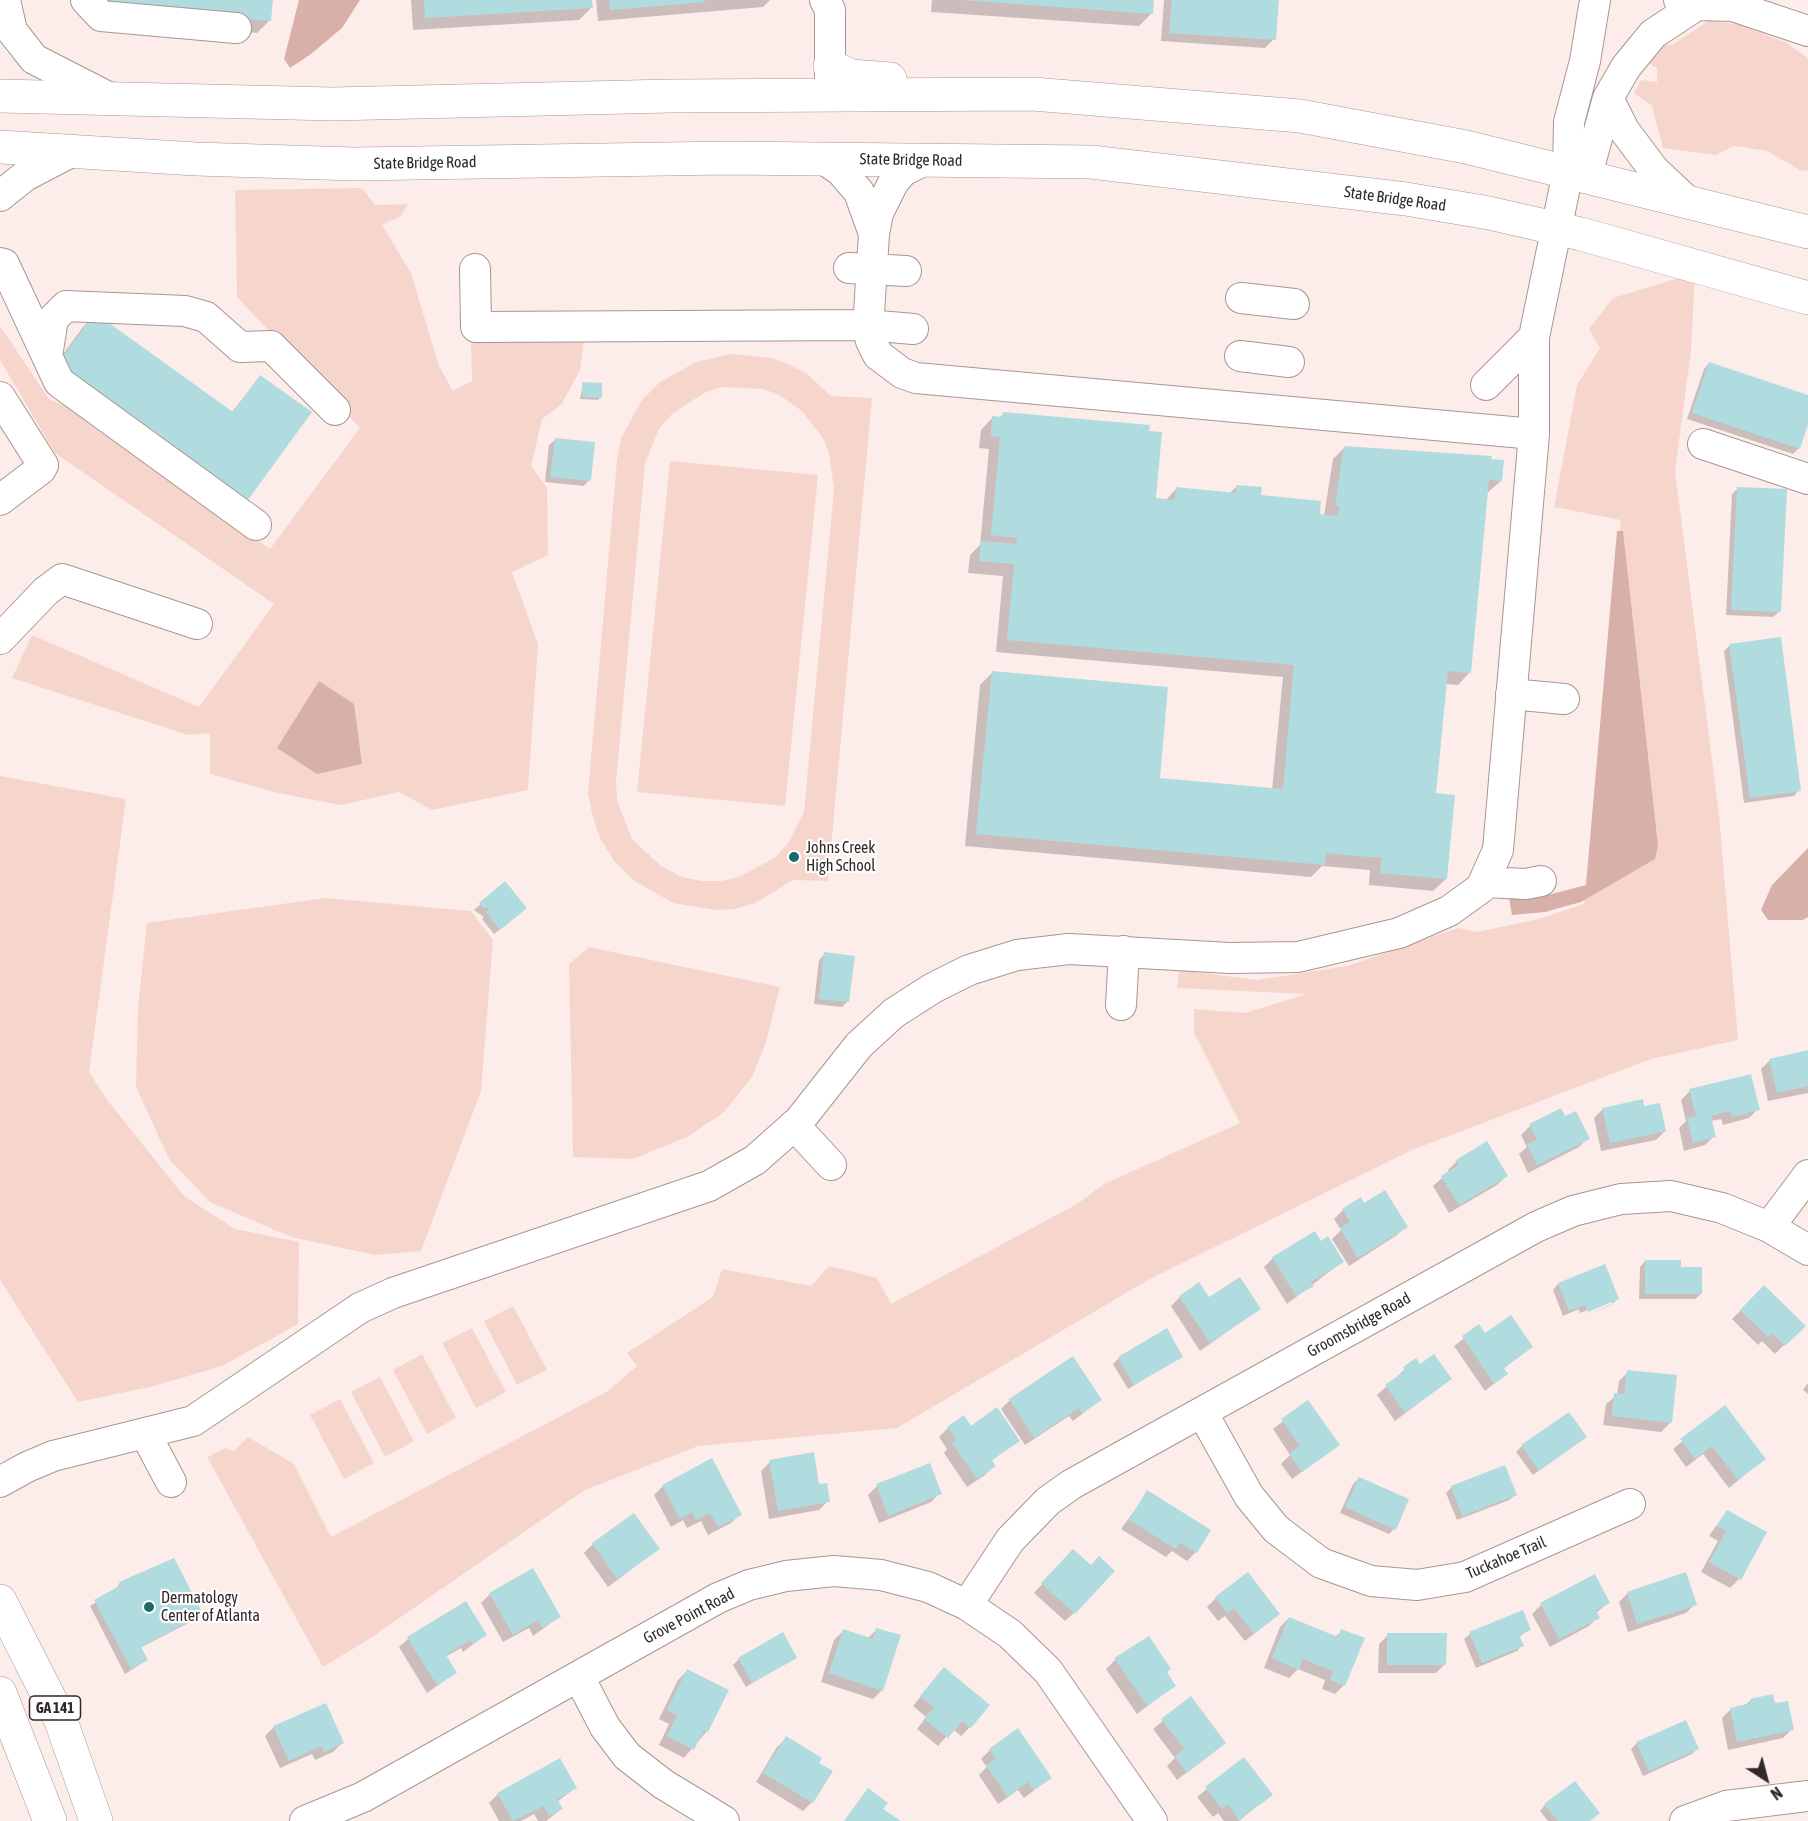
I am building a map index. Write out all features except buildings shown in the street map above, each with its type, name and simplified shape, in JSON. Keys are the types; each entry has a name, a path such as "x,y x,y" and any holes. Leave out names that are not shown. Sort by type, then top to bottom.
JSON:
{"highway":[{"path":"0,96 333,104 658,96 830,81 1033,94 1300,116 1466,147 1808,232"},
{"name":"State Bridge Road","path":"0,147 355,164 728,158 1091,162 1406,199 1489,213 1557,229 1808,298"},
{"name":"GA 141","path":"0,1601 61,1721 96,1821"},
{"name":"GA 141","path":"0,1693 50,1821"},
{"path":"0,1739 33,1821"}],"street":[{"path":"5,0 12,31 34,59 108,97"},
{"path":"86,0 101,16 236,28"},
{"path":"825,0 830,10 830,81"},
{"path":"0,1482 53,1456 193,1421 360,1308 393,1293 709,1186 754,1160 794,1125 859,1045 894,1013 933,988 969,970 1017,955 1069,949 1230,958 1298,957 1399,933 1449,911 1481,888 1498,850 1534,434 1532,394 1534,337 1568,172 1569,122 1600,3"},
{"path":"1568,172 1591,160 1608,98 1626,67 1653,34 1688,3 1787,11 1808,31"},
{"path":"1608,98 1624,130 1654,170 1689,203"},
{"path":"0,196 26,176 71,152"},
{"path":"825,159 841,171 859,192 874,234"},
{"path":"925,160 903,171 893,183 878,213 874,234 860,268 871,342 878,355 889,365 916,378 1534,434"},
{"path":"0,263 4,264 59,382 255,525"},
{"path":"860,268 906,271"},
{"path":"475,269 476,327 868,326 913,329"},
{"path":"1241,298 1294,304"},
{"path":"47,356 53,319 66,306 185,311 206,317 240,347 271,346 335,410"},
{"path":"1532,394 1486,385 1518,356 1534,337"},
{"path":"1240,356 1289,362"},
{"path":"0,397 42,465 41,470 0,500"},
{"path":"1702,444 1808,479"},
{"path":"0,639 46,591 62,579 197,624"},
{"path":"1511,694 1563,699"},
{"path":"1484,882 1526,884 1541,881"},
{"path":"1121,1005 1124,951"},
{"path":"794,1125 831,1165"},
{"path":"1769,1227 1808,1175"},
{"name":"Groomsbridge Road","path":"968,1605 1010,1540 1048,1501 1072,1484 1536,1227 1573,1210 1622,1199 1671,1197 1722,1208 1769,1227 1808,1249"},
{"name":"Tuckahoe Trail","path":"1202,1412 1250,1496 1276,1529 1321,1563 1371,1581 1417,1585 1466,1577 1630,1504"},
{"path":"145,1433 171,1482"},
{"name":"Grove Point Road","path":"304,1821 363,1797 718,1598 749,1585 786,1576 834,1571 882,1575 928,1587 968,1605 1010,1634 1048,1671 1152,1821"},
{"path":"579,1677 605,1726 627,1756 663,1784 724,1821"},
{"path":"1685,1821 1726,1806 1808,1796"}],"shaded area":[{"path":"299,0 360,0 342,28 290,68 284,59"},
{"path":"1708,21 1737,24 1785,42 1808,58 1808,171 1800,170 1767,151 1734,146 1716,155 1663,148 1652,106 1634,93 1641,80 1657,82 1657,68 1645,61 1658,45 1672,45"},
{"path":"362,188 375,205 408,204 401,216 382,225 411,273 439,366 453,391 472,381 471,343 584,339 580,370 561,405 542,419 531,466 547,488 548,555 512,572 538,644 528,790 432,810 399,792 341,805 278,793 210,774 210,733 188,735 12,678 32,635 199,707 274,604 55,453 0,360 0,326 49,399 68,407 270,549 360,428 237,297 235,190"},
{"path":"1695,273 1691,351 1675,471 1719,815 1738,1040 1651,1059 1412,1150 1148,1280 897,1428 698,1446 585,1490 366,1641 323,1667 207,1457 225,1448 234,1451 248,1437 294,1464 331,1537 608,1391 637,1366 627,1353 713,1297 722,1269 811,1286 829,1266 877,1278 891,1304 1077,1204 1104,1184 1240,1123 1194,1033 1194,1009 1245,1013 1306,994 1177,988 1179,970 1257,980 1347,966 1458,928 1477,932 1539,919 1584,904 1621,520 1554,507 1577,385 1600,348 1589,329 1613,298"},
{"path":"731,354 773,358 807,374 831,396 872,398 828,881 793,880 755,903 734,909 715,910 673,903 633,880 614,861 600,838 588,793 617,460 621,438 642,400 660,382 696,362","holes":["721,387 762,389 778,394 802,411 823,438 829,453 834,489 804,812 788,843 776,857 739,877 722,881 702,881 682,877 661,866 632,839 617,801 616,782 645,463 659,429 672,414 704,393"]},
{"path":"670,461 818,475 785,806 637,792"},
{"path":"1617,531 1623,531 1658,846 1655,859 1581,902 1545,912 1512,915 1509,898 1544,896 1586,885"},
{"path":"319,681 354,704 362,764 317,774 277,748"},
{"path":"0,776 126,799 89,1072 108,1101 184,1196 235,1229 299,1242 298,1324 222,1366 154,1386 78,1402 0,1280"},
{"path":"1808,848 1808,917 1803,920 1768,920 1761,910 1772,885"},
{"path":"325,898 471,911 493,940 481,1091 421,1251 375,1255 291,1237 210,1202 169,1159 136,1087 138,1007 147,923"},
{"path":"589,947 780,987 765,1045 752,1077 723,1113 687,1137 633,1159 573,1157 569,964"},
{"path":"513,1306 547,1370 517,1385 484,1321"},
{"path":"472,1328 506,1392 476,1408 442,1343"},
{"path":"422,1354 456,1418 427,1434 393,1370"},
{"path":"380,1377 414,1441 385,1457 351,1392"},
{"path":"340,1399 374,1463 344,1479 310,1415"}],"place":[{"name":"Johns Creek High School","path":"794,857"},
{"name":"Dermatology Center of Atlanta","path":"149,1607"}]}
